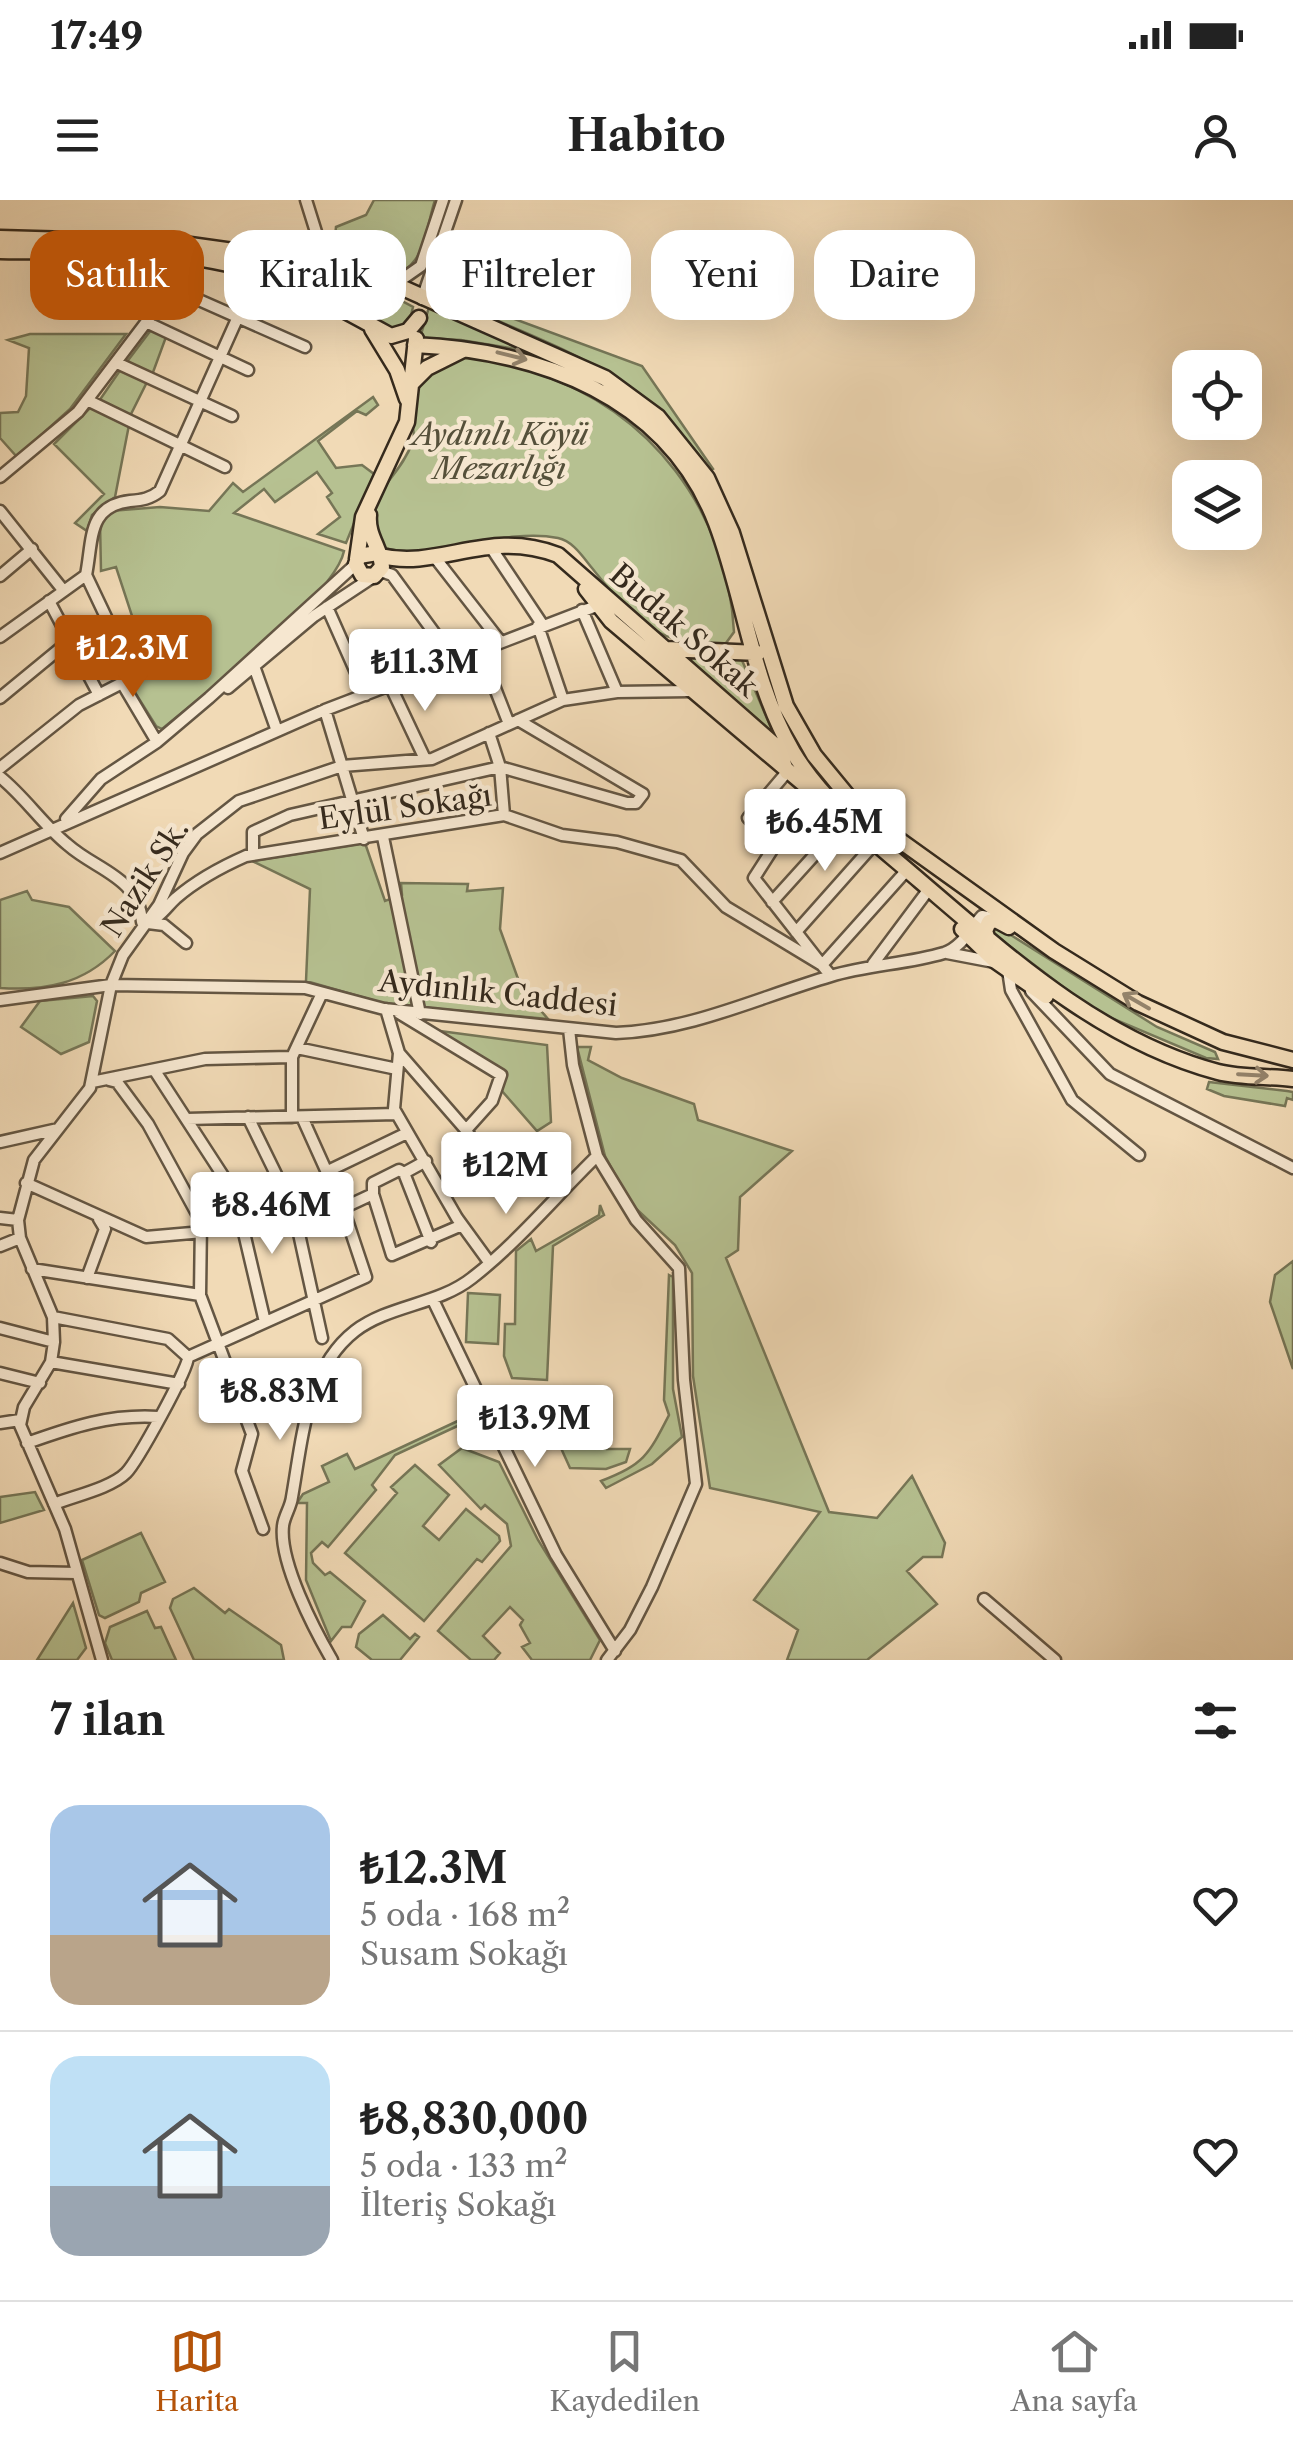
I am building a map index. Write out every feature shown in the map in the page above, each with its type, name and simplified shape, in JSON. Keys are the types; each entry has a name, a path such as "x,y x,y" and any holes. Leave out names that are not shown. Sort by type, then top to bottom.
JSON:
{"main road":[{"path":"0,238 224,247"},
{"path":"0,251 30,252"},
{"path":"406,291 605,378 658,417 686,447 726,515 778,685 800,733"},
{"path":"422,299 409,404 393,460 358,532 357,562 362,575 379,564 489,544"},
{"path":"364,320 392,336 408,331 419,318"},
{"path":"366,322 397,370 409,404"},
{"path":"415,345 472,348 558,369 611,398 655,432 702,492 716,522 750,650 772,710 794,754 848,818 929,889 966,934 1010,976 1100,1028 1212,1070 1293,1079"},
{"path":"410,384 441,359 472,348"},
{"path":"371,499 368,534 379,564"},
{"name":"Budak Sokak","path":"489,544 516,543 547,551 576,572 596,606 678,680 696,686"},
{"path":"357,562 365,552 379,564"},
{"path":"719,652 736,630 736,596"},
{"name":"Budak Sokak","path":"596,606 666,649 696,686 777,748 788,772 848,818"},
{"path":"666,649 750,650 760,656 776,695 828,774 874,821 1054,952"},
{"path":"989,942 986,928 996,920 1173,1022 1223,1042 1293,1060"},
{"path":"966,934 989,942 1076,1006 1159,1050"},
{"path":"1212,1070 1228,1057 1223,1042"}],"street":[{"path":"306,200 316,230"},
{"path":"406,276 421,266 443,200"},
{"path":"445,230 456,200"},
{"path":"422,299 426,287"},
{"path":"0,477 87,400 150,320"},
{"path":"0,768 79,705 122,683 132,672 86,574 94,521 107,506 154,496 240,320"},
{"path":"242,320 305,347"},
{"path":"480,320 491,330"},
{"path":"148,323 248,370"},
{"path":"117,363 232,416"},
{"path":"87,400 225,467"},
{"path":"0,511 63,590"},
{"path":"489,544 540,625 563,700"},
{"path":"1,573 32,549"},
{"path":"432,554 500,642"},
{"path":"53,828 85,802 102,779 157,742 210,698 357,562"},
{"path":"210,698 255,669 379,564 392,575 454,660"},
{"path":"0,636 86,574"},
{"path":"49,601 99,695"},
{"path":"328,606 366,695"},
{"path":"0,852 325,710 596,606 617,692"},
{"path":"0,698 68,642"},
{"path":"253,854 253,832 290,815 500,767 627,803 640,798 643,794 629,784 514,722 480,650"},
{"path":"255,669 276,731"},
{"path":"122,683 157,742"},
{"path":"390,685 424,760"},
{"name":"Nazik Sk.","path":"92,1082 111,986 142,922 159,905 197,834 239,801 342,766 424,760 563,700 696,686"},
{"path":"325,710 364,840"},
{"path":"489,733 500,767 504,814"},
{"path":"788,772 748,818 776,841 754,878 822,966 907,870"},
{"path":"0,777 70,848 122,880 140,909 142,922 164,926 186,943"},
{"name":"Eylül Sokağı","path":"142,922 156,919 174,900 222,866 253,854 383,837 504,814 562,834 617,842 682,860 726,906 822,966 830,976"},
{"path":"772,902 848,818"},
{"path":"383,837 420,1014"},
{"path":"796,932 876,842"},
{"path":"873,964 929,889"},
{"name":"Aydınlık Caddesi","path":"0,1000 111,986 172,983 322,993 390,1010 616,1033 687,1025 830,976 873,964 946,952 985,915 996,920"},
{"path":"946,952 1010,976 1110,1074 1293,1168"},
{"path":"1010,976 1072,1100 1138,1155"},
{"path":"188,1357 366,1277 328,1171 297,1117 294,1053 322,993"},
{"path":"390,1010 399,1053 396,1114 489,1262"},
{"path":"390,1010 501,1075 492,1101 466,1130"},
{"path":"569,1030 573,1065 597,1156 636,1220 679,1268 684,1380 696,1484 652,1587 611,1656"},
{"path":"102,1660 54,1504 26,1443 20,1420 51,1362 54,1342 53,1318 20,1238 18,1220 34,1160 92,1082 230,1056 294,1053 398,1069"},
{"path":"399,1053 466,1130 497,1181"},
{"path":"155,1071 239,1203 265,1322"},
{"path":"109,1080 117,1082 148,1124 202,1227 200,1295 252,1434 242,1470 263,1529"},
{"path":"187,1119 396,1114"},
{"path":"248,1117 294,1211 322,1338"},
{"path":"0,1142 58,1129"},
{"path":"328,1171 407,1134"},
{"path":"332,1660 315,1632 288,1562 283,1526 291,1504 309,1403 335,1352 356,1330 433,1300 472,1279 597,1156"},
{"path":"404,1173 426,1161"},
{"path":"430,1241 404,1173 399,1170 373,1184 392,1255 430,1241 460,1221"},
{"path":"26,1184 146,1237 202,1227 278,1183"},
{"path":"343,1208 373,1194"},
{"path":"0,1218 18,1220"},
{"path":"87,1278 105,1229 98,1218"},
{"path":"0,1246 20,1238"},
{"path":"32,1269 200,1295"},
{"path":"433,1300 556,1555 611,1656"},
{"path":"53,1318 157,1336 184,1349 189,1366 126,1474 54,1504"},
{"path":"0,1328 54,1342"},
{"path":"51,1362 179,1384"},
{"path":"0,1373 40,1383"},
{"path":"26,1443 122,1415 158,1417"},
{"path":"0,1423 20,1420"},
{"path":"0,1563 28,1572 76,1572"},
{"path":"984,1600 1055,1660"}],"green space":[{"path":"374,200 435,200 422,247 406,269 406,230 336,230 366,215"},
{"path":"406,303 413,307 408,328 391,330 377,320 406,320"},
{"path":"426,317 459,320 534,352 461,340 420,338"},
{"path":"497,320 517,320 642,366 713,469 710,471 687,440 637,393 580,358"},
{"path":"151,330 166,337 152,375 126,363"},
{"path":"30,334 126,334 70,409 17,457 0,438 0,413 18,412 26,396 29,348 8,340"},
{"name":"Aydınlı Köyü Mezarlığı","path":"453,357 506,364 577,390 614,412 647,439 676,471 717,546 734,632 726,643 682,641 649,627 620,601 577,550 558,538 514,537 423,551 382,547 375,512 383,490 413,441 417,392 426,377"},
{"path":"121,369 147,382 130,416 99,401"},
{"path":"373,397 378,405 366,415 357,411 318,441 336,468 362,465 374,474 346,543 318,534 340,517 327,497 332,493 317,472 275,502 264,489 234,513 344,551 335,570 318,593 265,644 162,729 156,726 131,686 139,670 157,655 132,616 116,567 101,571 100,522 110,511 160,507 209,511 233,483 243,492"},
{"path":"92,406 129,425 115,497 92,515 87,531 75,523 104,494 54,444"},
{"path":"685,656 741,658 772,730 768,729"},
{"path":"365,843 385,901 402,895 401,883 468,884 467,891 503,888 500,929 521,987 548,1019 386,1004 306,981 310,889 252,861"},
{"path":"27,891 32,900 69,907 115,951 90,971 62,983 0,988 0,900"},
{"path":"998,927 1157,1027 1215,1052 1218,1059 1206,1058 1095,1011 995,935 992,931"},
{"path":"93,996 97,1001 89,1042 61,1054 21,1027 40,1001"},
{"path":"440,1031 547,1045 551,1122 537,1131 502,1091 503,1070 439,1036"},
{"path":"577,1047 591,1047 588,1060 622,1078 694,1104 698,1120 792,1151 740,1197 738,1250 726,1258 829,1512 877,1518 912,1476 945,1543 942,1557 923,1557 907,1571 937,1604 867,1660 787,1660 798,1630 754,1600 820,1512 710,1488 693,1376 692,1273 675,1245 631,1204 605,1156"},
{"path":"1209,1082 1293,1092 1293,1100 1287,1098 1285,1106 1224,1096 1207,1089"},
{"path":"600,1205 604,1215 553,1246 547,1380 512,1378 504,1356 505,1324 515,1324 516,1251 531,1239 536,1251 599,1215"},
{"path":"1293,1261 1293,1369 1270,1302 1275,1275"},
{"path":"669,1275 673,1277 673,1389 682,1437 652,1464 606,1488 601,1481 643,1457 669,1415 664,1400"},
{"path":"468,1293 500,1295 498,1344 466,1342"},
{"path":"556,1395 571,1395 570,1432 606,1434 607,1449 630,1449 626,1462 606,1469 570,1468 556,1437"},
{"path":"477,1412 487,1432 469,1428 466,1422 395,1455 372,1485 376,1490 328,1547 322,1542 311,1553 313,1563 325,1575 330,1572 365,1601 351,1627 342,1627 331,1641 306,1580 307,1503 297,1503 303,1494 329,1482 322,1466 347,1454 355,1469"},
{"path":"462,1448 499,1462 538,1540 600,1640 590,1660 532,1660 522,1647 530,1643 520,1625 523,1620 510,1607 483,1636 500,1653 494,1660 471,1660 438,1631 511,1546 507,1524 485,1505 481,1509 439,1465"},
{"path":"415,1465 449,1495 423,1526 439,1540 466,1509 500,1541 482,1562 477,1559 424,1621 345,1553 397,1493 391,1487"},
{"path":"35,1492 44,1510 0,1523 0,1497"},
{"path":"141,1533 165,1582 141,1593 139,1602 105,1618 99,1615 82,1560"},
{"path":"194,1588 225,1613 229,1609 281,1645 284,1660 194,1660 170,1608 173,1599"},
{"path":"73,1603 86,1648 77,1660 37,1660"},
{"path":"147,1611 155,1628 161,1627 176,1660 112,1660 105,1643 110,1627"},
{"path":"383,1615 410,1639 415,1634 419,1637 400,1660 372,1660 356,1647 359,1634"}]}
